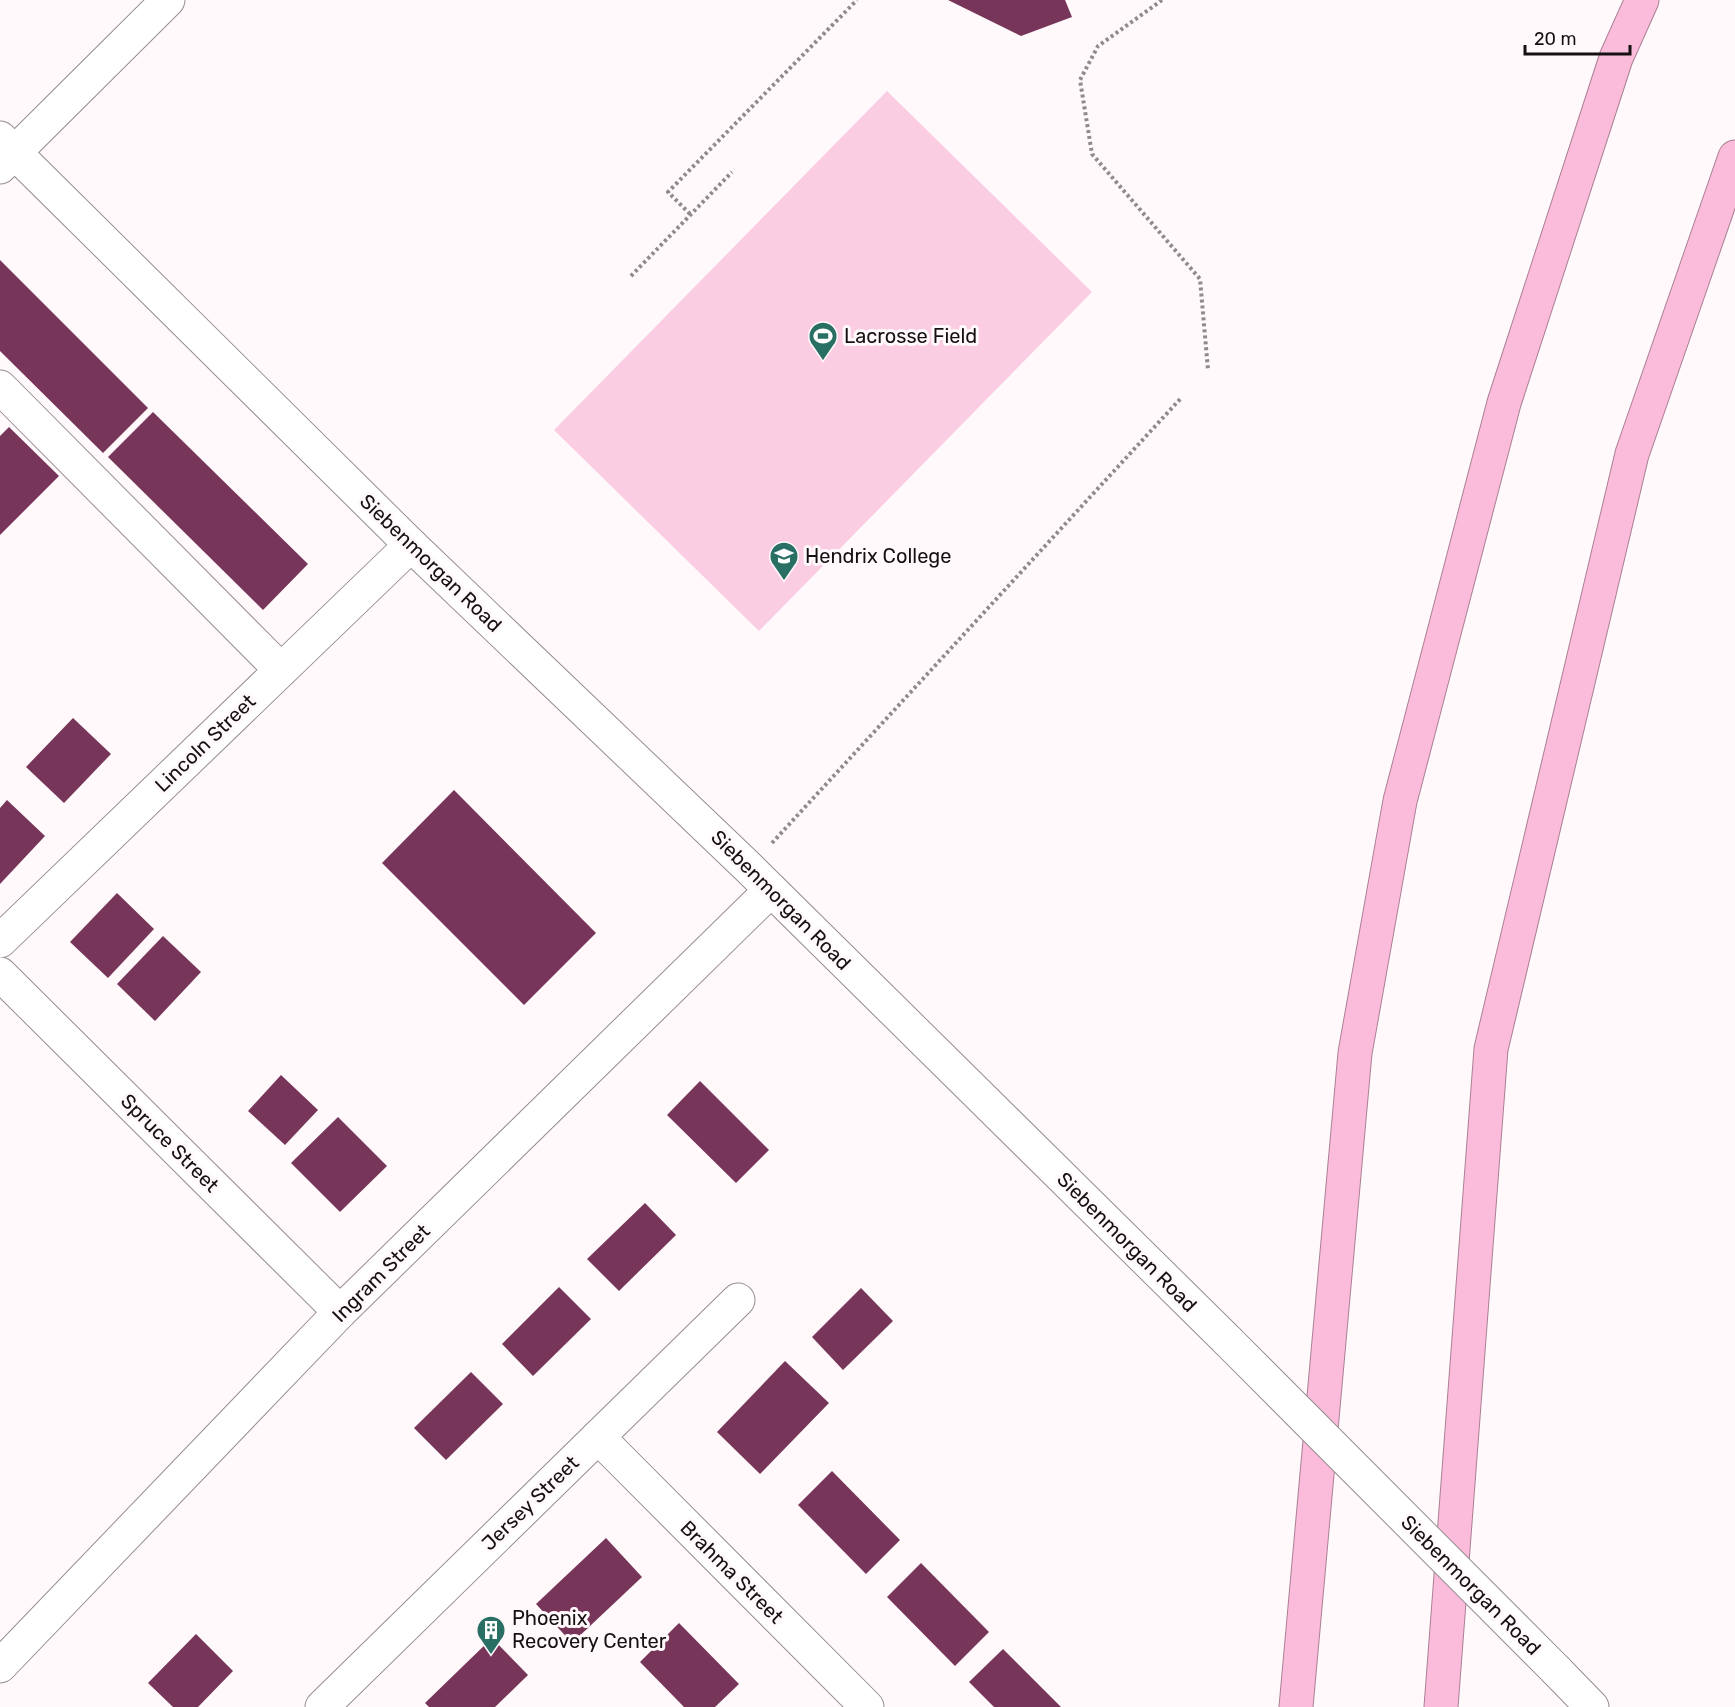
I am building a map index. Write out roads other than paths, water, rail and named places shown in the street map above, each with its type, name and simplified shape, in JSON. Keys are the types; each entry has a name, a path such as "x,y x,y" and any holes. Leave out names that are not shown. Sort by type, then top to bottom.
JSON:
{"highway":[{"path":"1296,1707 1355,1053 1400,801 1504,403 1617,58 1642,0"},
{"path":"1442,1707 1491,1049 1632,454 1735,157"}],"street":[{"path":"5,152 168,0"},
{"name":"Siebenmorgan Road","path":"5,152 760,879 1228,1341 1592,1707"},
{"path":"0,387 281,670"},
{"name":"Lincoln Street","path":"0,941 411,545"},
{"name":"Ingram Street","path":"0,1666 760,879"},
{"name":"Spruce Street","path":"0,975 340,1312"},
{"name":"Jersey Street","path":"322,1707 738,1300"},
{"name":"Brahma Street","path":"598,1437 867,1707"}],"place":[{"name":"Lacrosse Field","path":"823,362"},
{"name":"Hendrix College","path":"784,582"},
{"name":"Phoenix Recovery Center","path":"491,1656"}]}
